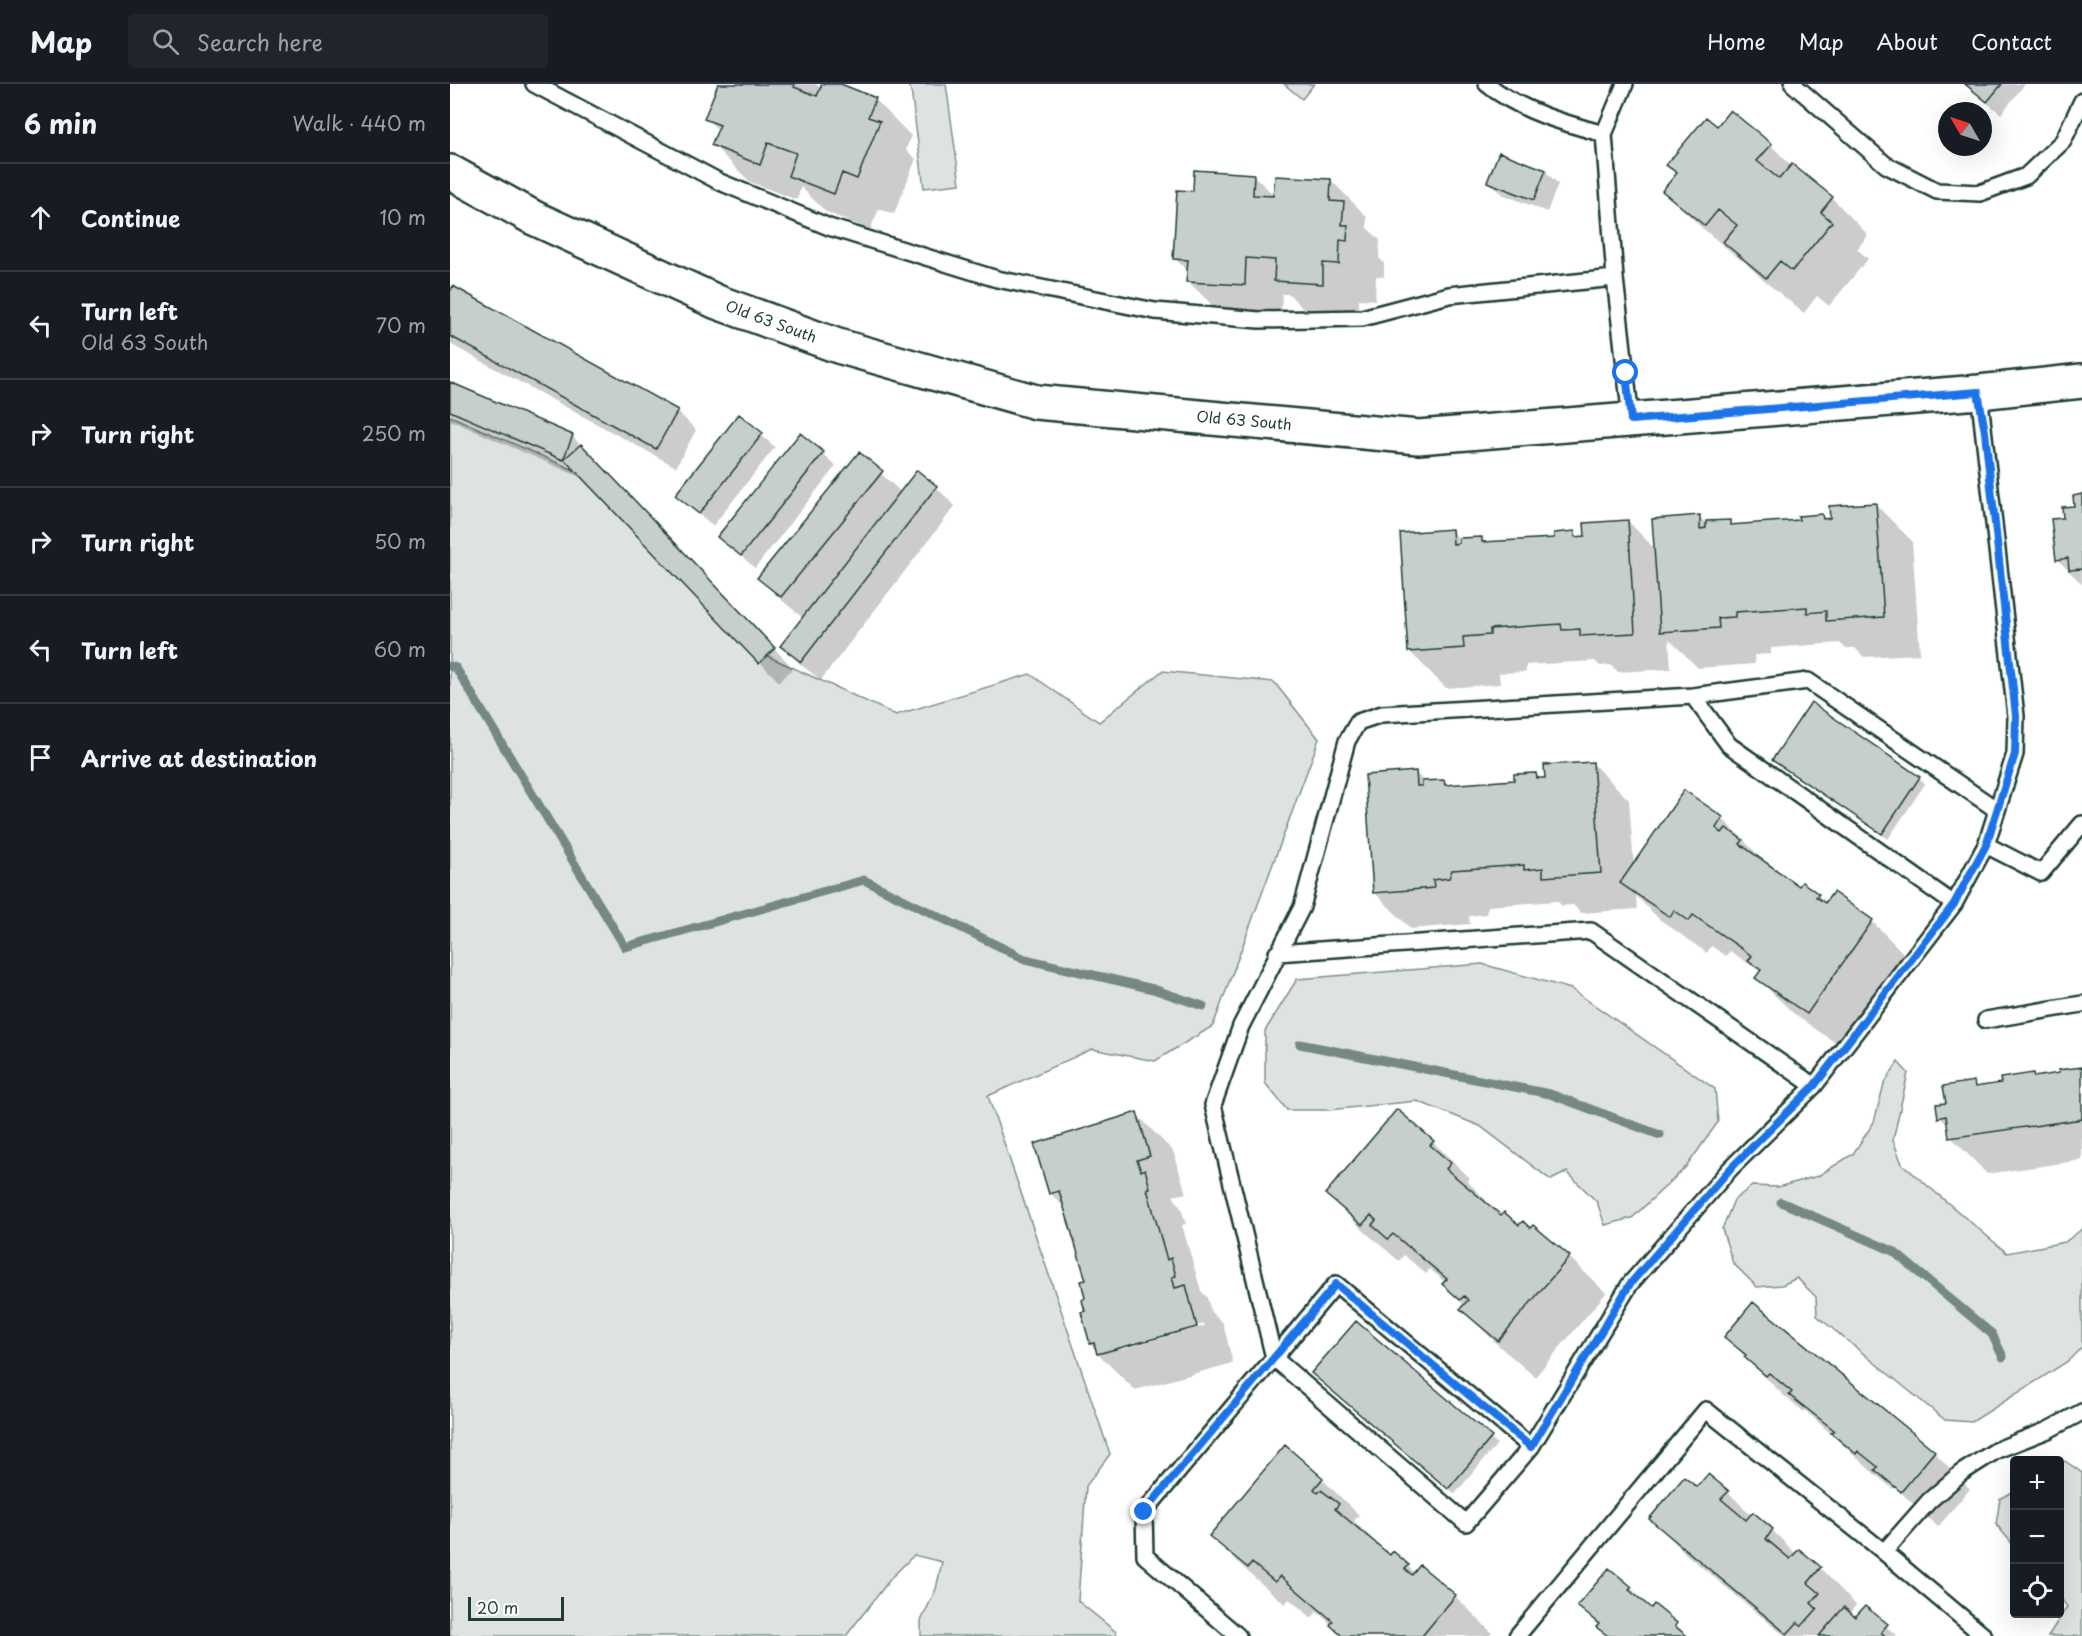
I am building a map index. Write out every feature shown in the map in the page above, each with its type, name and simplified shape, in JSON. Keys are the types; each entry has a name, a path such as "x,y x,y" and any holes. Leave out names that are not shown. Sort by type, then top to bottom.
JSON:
{"main road":[{"name":"Old 63 South","path":"450,172 534,218 717,302 838,346 1035,402 1418,437 1978,392 2082,381"}],"lane":[{"path":"534,84 720,182 829,227 997,279 1155,311 1259,320 1362,318 1449,295 1616,278"},
{"path":"1487,84 1552,120 1604,134"},
{"path":"1625,84 1604,134 1631,420"},
{"path":"1793,84 1886,165 1937,191 1980,194 2026,176 2064,141 2082,101"},
{"path":"1978,392 1985,432 2016,716 2015,754 1986,845 1954,904 1814,1086 1730,1169 1630,1284 1531,1447 1466,1522 1274,1358 1213,1105 1240,1026 1302,907 1347,741 1358,722 1382,714 1693,696 1808,681 1997,810"},
{"path":"1693,696 1729,745 1954,904"},
{"path":"1986,845 2041,873 2082,824"},
{"path":"1277,953 1591,931 1814,1086"},
{"path":"1986,1020 2082,1004"},
{"path":"1238,1636 1144,1556 1144,1512 1336,1284 1531,1447"},
{"path":"1517,1636 1706,1410 1884,1552 1984,1636"},
{"path":"1884,1552 1929,1501 1961,1473 1997,1450 2048,1430 2082,1412"}],"shaded area":[{"path":"907,84 946,84 960,184 924,188 911,90"},
{"path":"1284,84 1314,84 1302,99"},
{"path":"450,416 583,474 763,654 896,715 1030,674 1099,722 1162,671 1274,682 1319,739 1213,1026 1155,1061 1092,1049 988,1096 1110,1454 1086,1486 1078,1601 1116,1632 1117,1636 921,1636 921,1621 936,1589 942,1562 914,1555 892,1577 846,1636 450,1636"},
{"path":"1482,964 1571,989 1715,1089 1718,1122 1687,1166 1632,1218 1605,1225 1597,1202 1567,1172 1551,1180 1480,1126 1417,1101 1328,1110 1287,1110 1265,1083 1265,1031 1297,979"},
{"path":"1898,1062 1908,1073 1893,1140 1902,1164 2007,1253 2065,1242 2082,1229 2082,1347 2068,1361 1972,1422 1945,1420 1817,1316 1816,1297 1797,1278 1782,1285 1757,1287 1733,1263 1722,1229 1734,1200 1752,1186 1778,1187 1818,1176 1853,1154 1874,1122 1884,1084"},
{"path":"2064,1462 2082,1473 2082,1636 2048,1636 2060,1618 2064,1618 2067,1607 2064,1603"},
{"path":"2010,1493 2010,1541 1996,1524 2000,1499"}],"building":[{"path":"718,84 795,84 794,87 817,96 822,84 841,84 876,98 868,117 880,121 857,179 842,173 834,194 788,176 796,153 768,143 760,165 711,145 720,125 704,119"},
{"path":"1965,84 2002,84 1987,102"},
{"path":"1730,110 1772,144 1757,161 1779,179 1792,164 1833,197 1821,212 1832,222 1792,271 1780,261 1766,278 1723,242 1737,225 1718,210 1705,226 1662,191 1677,173 1666,165 1706,117 1717,126"},
{"path":"1499,152 1546,170 1534,200 1487,182"},
{"path":"1194,170 1254,174 1253,195 1273,196 1275,176 1331,179 1330,201 1344,202 1342,225 1348,225 1347,241 1340,240 1339,264 1323,263 1323,284 1274,281 1275,260 1246,258 1245,285 1186,282 1188,260 1173,259 1177,190 1193,191"},
{"path":"453,286 678,410 656,449 450,336 450,292"},
{"path":"450,382 573,435 563,460 450,411"},
{"path":"739,414 763,433 699,514 675,495"},
{"path":"800,433 824,452 741,556 717,537"},
{"path":"581,444 775,648 759,664 564,459"},
{"path":"859,452 883,471 781,597 757,578"},
{"path":"917,470 937,486 801,662 780,646"},
{"path":"2082,494 2082,569 2069,570 2068,558 2056,560 2051,519 2063,518 2062,507 2074,506 2073,496"},
{"path":"1876,503 1884,617 1826,621 1826,611 1807,613 1807,607 1735,612 1735,617 1718,618 1719,628 1660,632 1652,519 1700,515 1700,529 1706,528 1706,521 1730,520 1730,525 1799,520 1798,516 1822,514 1823,519 1830,518 1829,506"},
{"path":"1628,520 1635,633 1580,636 1580,629 1562,630 1561,624 1490,629 1490,635 1463,637 1464,648 1408,652 1400,533 1452,529 1453,544 1459,543 1459,538 1482,537 1482,542 1554,538 1554,533 1575,531 1575,537 1585,536 1584,523"},
{"path":"1811,702 1920,777 1882,834 1772,760"},
{"path":"1593,762 1601,873 1543,877 1543,868 1524,870 1524,865 1452,870 1449,878 1433,880 1434,888 1373,893 1365,775 1416,771 1417,786 1422,786 1422,781 1444,780 1445,785 1514,780 1514,774 1536,773 1537,778 1545,778 1544,765"},
{"path":"1684,790 1723,817 1716,828 1722,833 1726,828 1743,840 1740,844 1799,886 1802,882 1819,894 1816,897 1825,903 1833,892 1873,920 1807,1014 1755,978 1761,970 1748,961 1752,956 1693,915 1689,921 1674,910 1670,917 1620,883"},
{"path":"2082,1067 2082,1119 1949,1138 1946,1116 1938,1118 1936,1104 1946,1103 1943,1086 1974,1081 1975,1087 2001,1083 2000,1078 2033,1073 2034,1077 2059,1073 2058,1070"},
{"path":"1397,1109 1434,1141 1430,1145 1451,1163 1446,1169 1501,1215 1504,1212 1519,1225 1523,1221 1530,1228 1533,1225 1570,1256 1498,1341 1460,1309 1468,1300 1464,1296 1460,1300 1442,1284 1447,1279 1393,1234 1388,1239 1372,1225 1376,1220 1371,1215 1362,1225 1325,1194"},
{"path":"1137,1112 1150,1156 1137,1160 1141,1171 1145,1169 1150,1188 1147,1189 1167,1260 1171,1258 1176,1276 1172,1277 1175,1288 1186,1285 1197,1327 1097,1354 1094,1343 1090,1344 1081,1312 1085,1311 1082,1300 1085,1298 1081,1281 1086,1280 1059,1191 1049,1194 1034,1144"},
{"path":"1753,1302 1935,1451 1901,1492 1875,1470 1878,1467 1858,1451 1856,1454 1831,1433 1834,1430 1789,1395 1792,1392 1769,1373 1766,1376 1724,1337"},
{"path":"1356,1321 1492,1437 1448,1489 1311,1373"},
{"path":"1285,1445 1323,1478 1314,1489 1318,1493 1321,1490 1339,1504 1335,1509 1390,1555 1393,1551 1409,1565 1405,1569 1412,1575 1420,1565 1456,1595 1422,1636 1342,1636 1330,1625 1333,1621 1280,1576 1275,1582 1252,1563 1248,1568 1209,1536"},
{"path":"1708,1474 1729,1491 1721,1499 1746,1520 1753,1512 1773,1529 1766,1539 1790,1559 1799,1549 1821,1567 1808,1583 1820,1593 1811,1603 1817,1609 1802,1626 1798,1622 1787,1634 1649,1519 1684,1477 1697,1487"},
{"path":"1609,1568 1632,1587 1629,1590 1651,1608 1654,1604 1677,1623 1675,1626 1687,1636 1608,1636 1596,1627 1599,1624 1577,1606"},
{"path":"1865,1606 1888,1624 1881,1632 1885,1636 1819,1636 1844,1607 1855,1617"}],"waterway":[{"path":"450,666 456,668 625,947 864,880 1025,959 1153,989 1203,1006"},
{"path":"1300,1044 1550,1094 1660,1135"},
{"path":"1781,1202 1893,1251 1992,1334 2003,1357"}],"route":[{"path":"1144,1512 1336,1284 1531,1447 1630,1284 1730,1169 1814,1086 1954,904 1986,845 2015,754 2016,716 1985,432 1978,392 1631,420 1626,373"}]}
